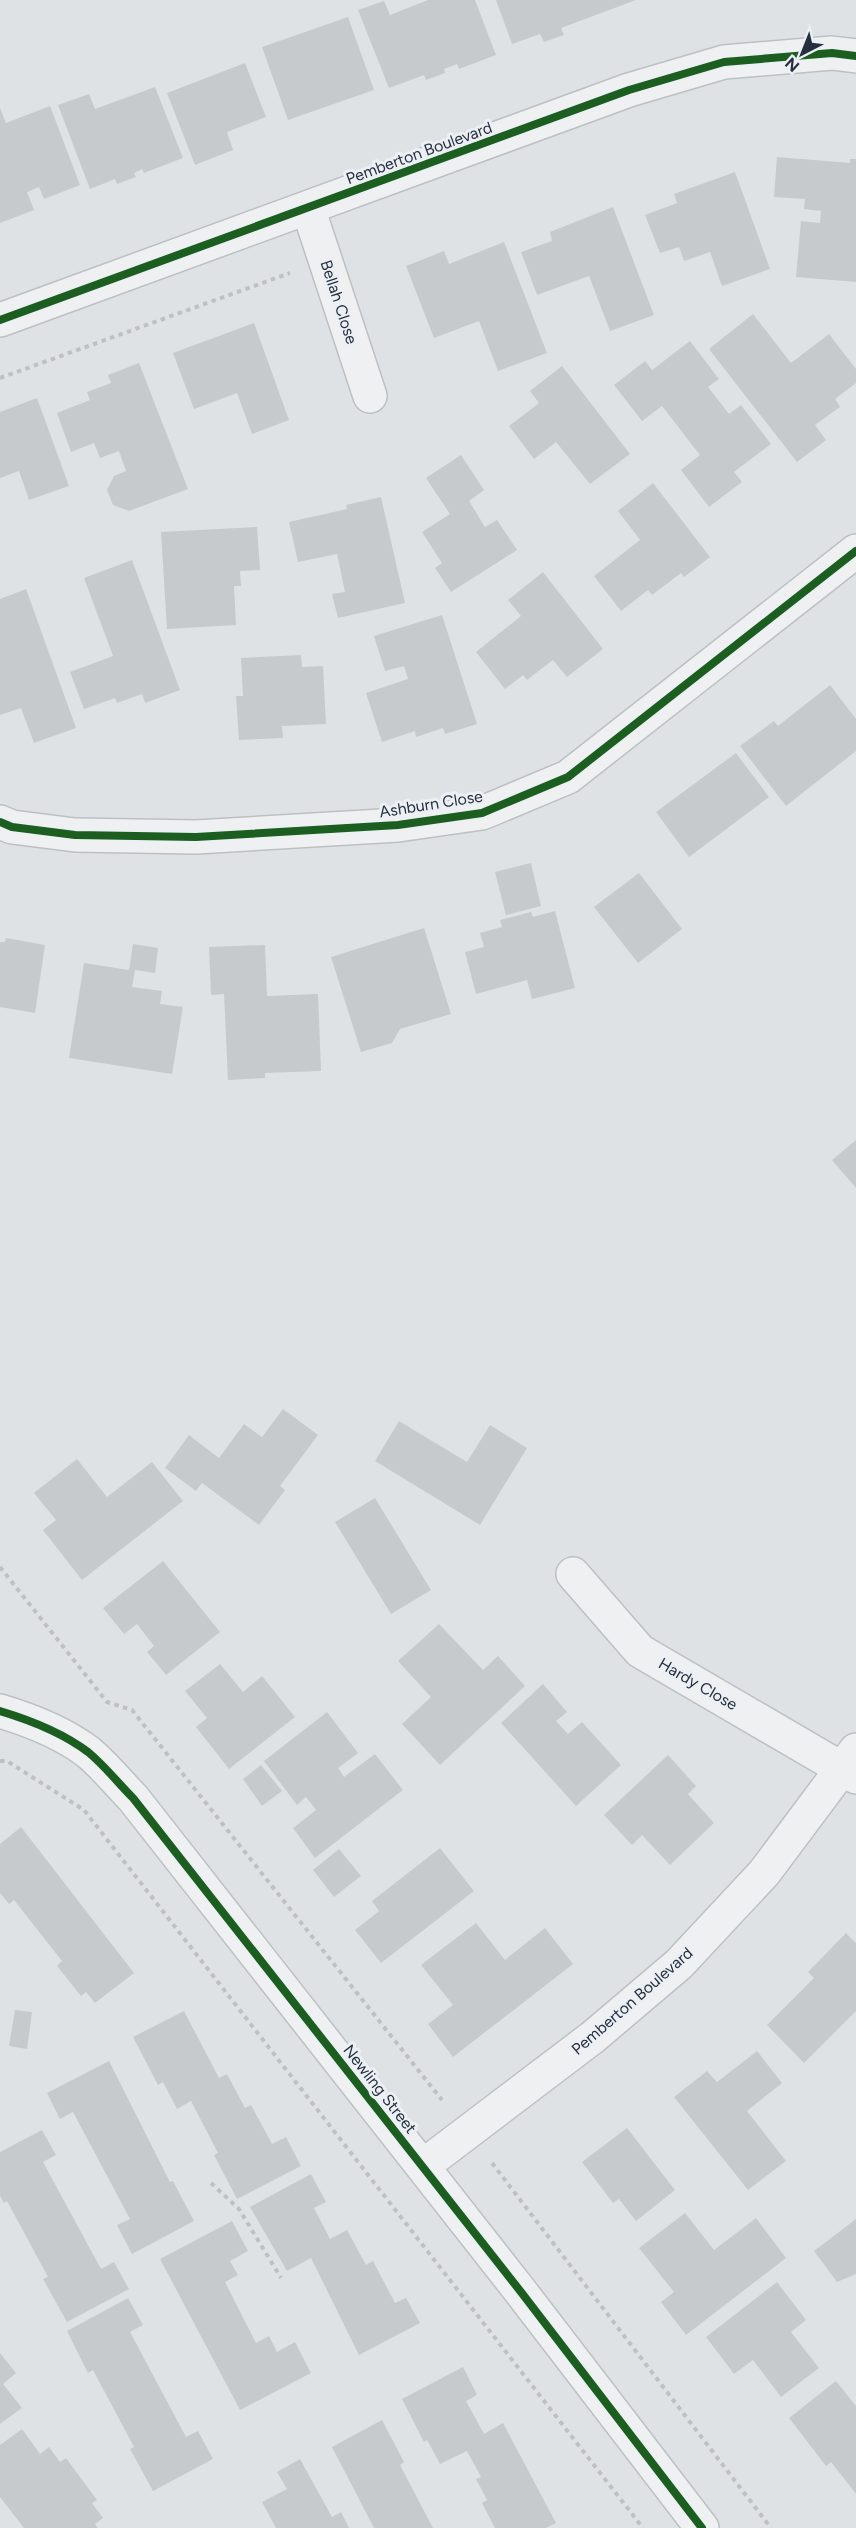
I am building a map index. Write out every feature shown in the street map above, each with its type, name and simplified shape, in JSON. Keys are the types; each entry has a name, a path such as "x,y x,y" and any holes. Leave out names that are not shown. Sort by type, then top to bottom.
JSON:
{"street":[{"name":"Pemberton Boulevard","path":"0,320 629,90 724,62 832,53 856,56"},
{"name":"Bellah Close","path":"308,208 370,396"},
{"name":"Ashburn Close","path":"0,822 12,827 75,835 196,837 398,825 482,813 568,777 856,551"},
{"name":"Hardy Close","path":"573,1574 640,1651 852,1765"},
{"name":"Newling Street","path":"0,1711 48,1729 88,1752 133,1798 423,2166 702,2528"},
{"name":"Pemberton Boulevard","path":"423,2166 593,2037 679,1964 764,1873 852,1765"}],"path":[{"path":"0,378 325,260"},
{"path":"0,1567 107,1702 132,1710 442,2100"},
{"path":"0,1761 7,1761 84,1810 643,2528"},
{"path":"492,2163 771,2528"},
{"path":"211,2183 239,2209 281,2278"}],"building":[{"path":"428,0 475,0 496,55 459,69 457,64 444,69 445,73 426,80 424,75 389,88 358,10 384,1 390,15"},
{"path":"496,0 636,0 561,28 564,35 544,42 540,34 512,44"},
{"path":"348,17 374,90 288,120 262,47"},
{"path":"245,63 266,117 227,132 233,150 195,165 167,93"},
{"path":"155,87 183,158 144,173 142,169 134,173 136,177 117,184 115,179 90,189 58,105 89,94 95,109"},
{"path":"50,106 80,185 44,199 39,187 27,192 34,210 0,223 0,108 6,123"},
{"path":"777,157 850,163 850,159 856,159 856,282 796,277 801,221 820,223 821,211 804,209 805,199 774,197"},
{"path":"735,172 770,269 722,286 710,252 684,261 679,247 660,253 645,215 677,203 674,194"},
{"path":"613,207 654,315 610,331 589,276 537,295 521,252 552,241 550,232"},
{"path":"504,242 547,353 498,371 479,321 434,338 406,266 444,251 449,264"},
{"path":"753,314 791,363 829,334 856,369 856,383 835,399 840,407 815,425 826,440 797,462 709,349"},
{"path":"254,323 289,420 252,434 237,393 194,409 173,353"},
{"path":"690,341 719,379 708,387 729,414 741,405 771,444 734,472 742,482 709,507 681,470 700,455 662,406 642,421 614,385 645,361 652,370"},
{"path":"139,363 188,489 129,511 113,505 107,490 114,476 126,471 119,451 100,458 94,443 71,452 57,413 90,400 87,392 111,383 108,375"},
{"path":"562,366 630,454 590,484 556,442 534,459 509,426 539,403 530,391"},
{"path":"37,398 69,486 29,500 19,471 0,478 0,412"},
{"path":"461,455 484,490 469,501 485,527 497,520 517,550 451,592 435,568 442,563 422,532 450,514 426,478"},
{"path":"653,483 710,557 684,577 681,573 652,595 648,590 621,611 594,576 640,540 618,511"},
{"path":"381,497 405,603 338,618 332,594 345,592 337,554 298,562 289,522 347,509 346,505"},
{"path":"257,527 260,570 240,571 241,586 234,586 236,625 167,629 161,532"},
{"path":"132,560 180,690 145,703 142,694 117,703 115,698 84,709 70,672 113,656 84,578"},
{"path":"543,572 603,649 567,677 553,660 527,680 523,675 505,689 476,652 521,616 508,600"},
{"path":"26,589 76,728 34,743 21,708 0,715 0,599"},
{"path":"442,615 477,724 445,734 443,728 416,737 415,731 382,742 366,693 408,679 404,666 385,671 374,636"},
{"path":"301,655 302,667 323,666 326,724 282,726 283,738 239,740 236,696 243,696 241,658"},
{"path":"830,685 856,719 856,751 786,806 740,746 774,721 778,726"},
{"path":"736,753 769,797 689,857 656,812"},
{"path":"531,863 541,906 506,915 495,872"},
{"path":"639,873 682,929 638,963 594,907"},
{"path":"555,911 575,988 532,999 527,980 476,994 465,952 484,947 480,933 502,927 500,920 531,912 533,917"},
{"path":"424,928 451,1014 400,1029 392,1043 361,1052 331,957"},
{"path":"6,938 45,945 35,1013 0,1007 0,942 5,942"},
{"path":"133,944 158,948 155,973 135,970 132,987 162,991 160,1004 183,1007 172,1074 69,1058 84,963 129,970"},
{"path":"265,945 267,996 318,994 321,1071 265,1073 265,1078 228,1080 224,994 211,995 209,947"},
{"path":"856,1140 856,1188 832,1160"},
{"path":"283,1409 318,1435 280,1486 285,1490 259,1525 202,1483 196,1491 165,1468 189,1435 219,1458 244,1424 262,1437"},
{"path":"399,1421 467,1462 490,1425 527,1448 480,1525 375,1461"},
{"path":"77,1459 107,1497 152,1462 183,1501 82,1580 43,1530 56,1520 34,1493"},
{"path":"375,1498 431,1590 391,1614 335,1522"},
{"path":"163,1561 220,1632 166,1675 147,1652 154,1646 137,1624 124,1634 103,1608"},
{"path":"439,1624 483,1670 498,1656 525,1686 440,1765 402,1724 431,1697 398,1661"},
{"path":"220,1664 243,1692 262,1676 295,1717 229,1769 196,1727 207,1718 185,1691"},
{"path":"543,1684 567,1712 556,1721 568,1734 582,1722 621,1765 576,1806 501,1723"},
{"path":"327,1712 358,1753 338,1768 344,1777 375,1754 403,1790 315,1858 293,1828 316,1810 306,1797 297,1805 264,1761"},
{"path":"668,1755 696,1786 688,1794 714,1823 670,1865 642,1835 632,1845 604,1815"},
{"path":"261,1765 282,1791 262,1806 243,1779"},
{"path":"21,1827 134,1973 95,2003 86,1992 81,1996 57,1966 62,1961 14,1900 9,1904 0,1893 0,1844"},
{"path":"440,1848 474,1891 381,1963 355,1930 379,1911 372,1901"},
{"path":"339,1849 361,1876 334,1897 313,1870"},
{"path":"476,1923 505,1960 545,1928 573,1964 453,2057 428,2024 453,2005 421,1965"},
{"path":"846,1933 856,1943 856,2011 804,2063 767,2025 814,1978 808,1972"},
{"path":"15,2010 32,2012 27,2049 9,2046"},
{"path":"184,2011 219,2078 227,2074 245,2108 251,2105 272,2144 286,2137 301,2166 237,2199 214,2155 218,2153 191,2101 177,2109 163,2082 158,2085 133,2037"},
{"path":"757,2051 782,2083 747,2111 786,2161 748,2190 674,2097 707,2071 717,2082"},
{"path":"109,2061 170,2182 173,2181 194,2221 132,2254 117,2225 130,2219 73,2112 60,2119 47,2093"},
{"path":"627,2128 675,2190 636,2221 619,2199 613,2203 582,2162"},
{"path":"42,2130 56,2155 43,2162 101,2269 114,2262 129,2289 67,2322 43,2279 48,2277 7,2201 4,2203 0,2196 0,2152"},
{"path":"311,2174 326,2202 314,2208 330,2239 347,2230 366,2265 373,2261 395,2303 406,2298 420,2323 359,2355 311,2258 287,2271 250,2207"},
{"path":"685,2213 714,2250 756,2218 786,2258 686,2335 661,2302 674,2292 639,2248"},
{"path":"856,2219 856,2274 837,2282 814,2251"},
{"path":"232,2221 248,2251 230,2261 238,2275 225,2282 256,2343 269,2336 277,2352 295,2342 311,2373 240,2410 160,2259"},
{"path":"777,2282 806,2320 791,2332 819,2368 781,2397 753,2360 734,2374 706,2337"},
{"path":"128,2298 143,2325 130,2332 186,2437 198,2431 213,2459 153,2491 130,2449 134,2447 93,2370 88,2373 67,2331"},
{"path":"0,2353 16,2373 3,2384 22,2408 0,2424"},
{"path":"463,2367 477,2395 466,2401 484,2434 503,2423 556,2523 546,2528 495,2528 482,2503 487,2500 476,2479 481,2477 467,2451 440,2464 427,2440 424,2442 402,2399"},
{"path":"836,2381 856,2406 856,2494 831,2462 826,2466 789,2418"},
{"path":"382,2420 404,2462 400,2465 433,2528 374,2528 332,2447"},
{"path":"22,2429 40,2454 49,2447 60,2462 66,2458 97,2500 92,2503 103,2518 95,2524 98,2528 24,2528 0,2497 0,2445"},
{"path":"300,2459 332,2517 341,2512 349,2528 276,2528 262,2502 287,2489 277,2472"}],"cycle path":[{"path":"0,320 629,90 724,62 832,53 856,56"},
{"path":"0,822 12,827 75,835 196,837 398,825 482,813 568,777 856,551"},
{"path":"0,1711 46,1728 78,1745 100,1763 133,1798 521,2292 702,2528"}]}
